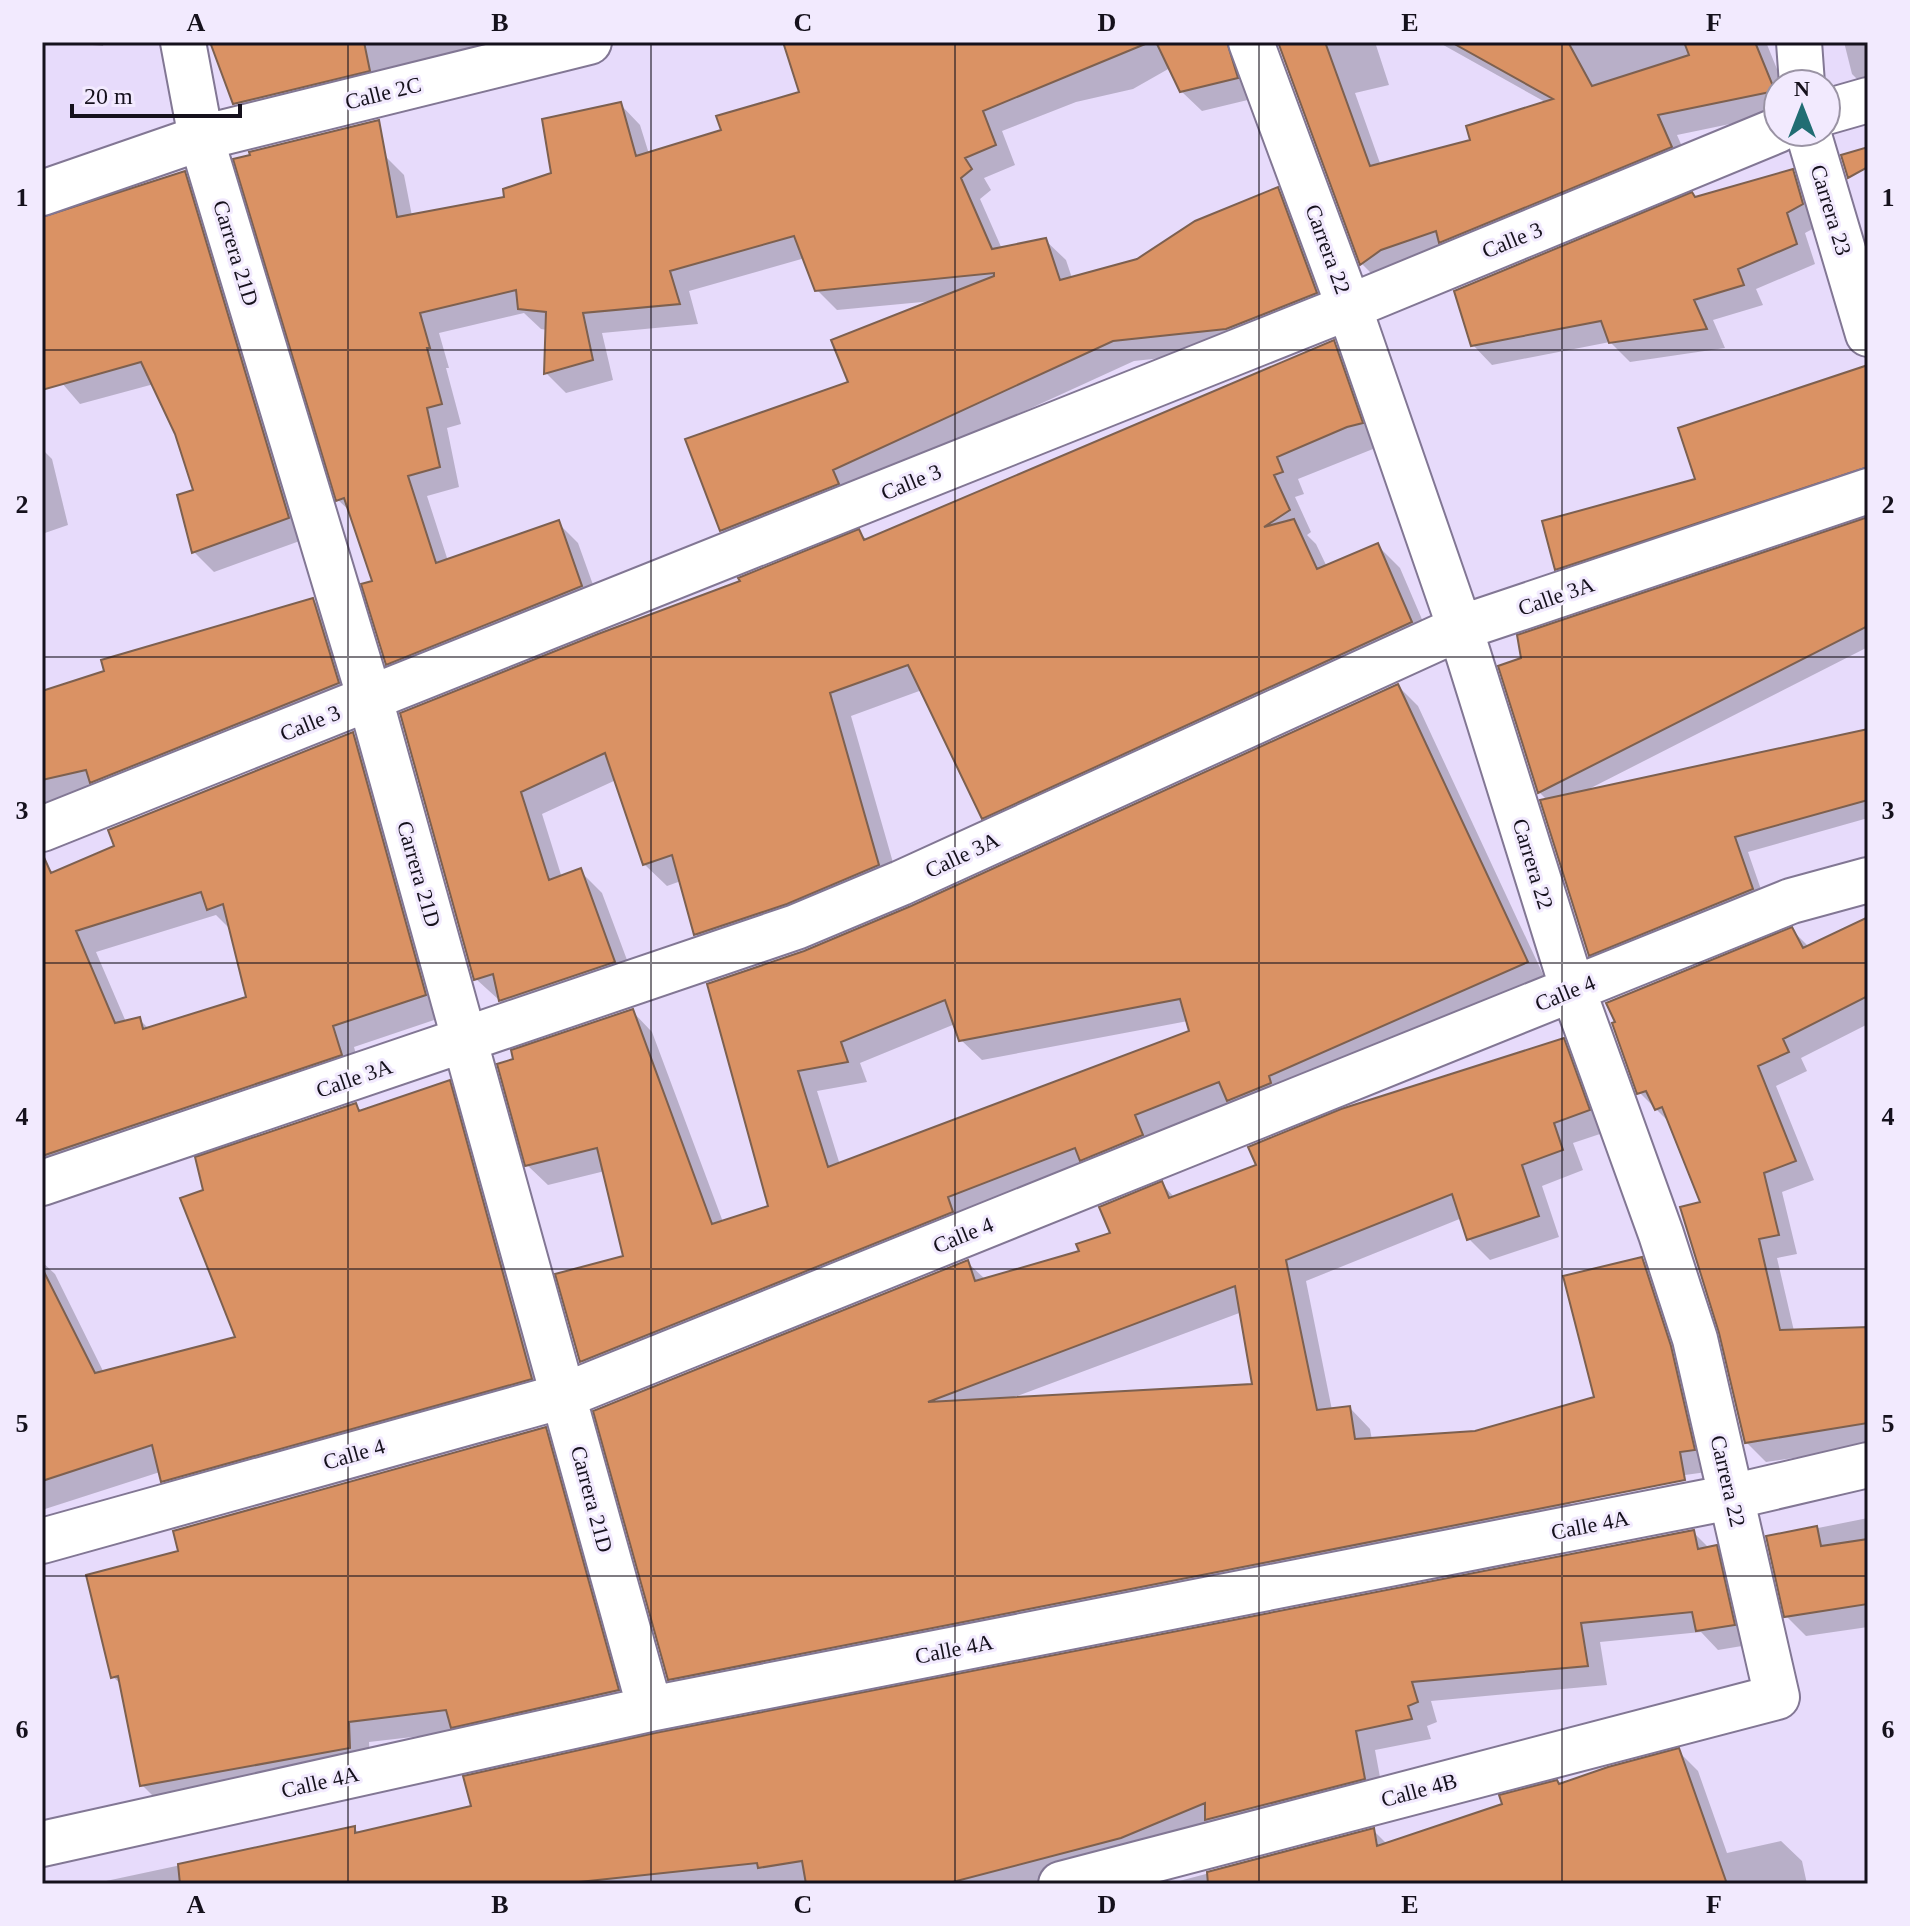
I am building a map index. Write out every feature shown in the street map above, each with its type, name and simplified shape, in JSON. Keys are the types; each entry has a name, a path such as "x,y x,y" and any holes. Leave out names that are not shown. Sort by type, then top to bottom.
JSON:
{"street":[{"name":"Carrera 21D","path":"183,42 201,138 370,699 650,1709"},
{"name":"Calle 2C","path":"42,193 201,138 589,42"},
{"name":"Carrera 22","path":"1251,42 1349,307 1460,628 1573,990 1661,1234 1695,1339 1777,1697"},
{"path":"1799,42 1801,68"},
{"path":"1842,107 1868,100"},
{"name":"Calle 3","path":"42,829 1349,307 1762,137"},
{"name":"Carrera 23","path":"1813,148 1868,334"},
{"name":"Calle 3A","path":"42,1183 466,1041 822,916 901,883 1460,628 1868,491"},
{"name":"Calle 4","path":"42,1541 563,1396 1791,901 1868,880"},
{"name":"Calle 4A","path":"42,1844 650,1709 1731,1497 1868,1465"},
{"name":"Calle 4B","path":"1061,1884 1777,1697"}],"building":[{"path":"210,42 364,42 370,71 233,104"},
{"path":"783,42 1150,42 983,111 996,145 965,158 972,169 961,178 992,249 1046,238 1060,280 1137,259 1195,221 1278,187 1317,293 1226,329 1113,341 833,470 839,484 720,531 685,439 848,382 831,340 994,276 994,273 815,291 794,236 670,271 680,304 583,313 593,360 544,374 546,312 518,309 516,290 420,313 442,404 427,408 440,467 408,476 436,563 559,520 582,586 386,665 361,584 372,581 344,498 336,501 233,159 250,155 249,152 379,120 397,217 504,197 503,189 551,173 542,119 621,102 636,156 721,130 716,116 799,92"},
{"path":"1156,42 1227,42 1238,78 1180,92"},
{"path":"1278,42 1325,42 1370,166 1470,140 1466,126 1553,99 1451,42 1568,42 1592,86 1689,55 1684,42 1755,42 1766,68 1762,68 1762,94 1658,115 1672,147 1439,243 1436,231 1381,250 1360,265"},
{"path":"1868,147 1868,167 1848,178 1841,155"},
{"path":"1793,169 1803,204 1787,213 1797,244 1738,269 1744,285 1694,300 1707,329 1609,343 1601,321 1471,346 1454,291 1692,192 1695,197"},
{"path":"185,171 289,518 192,553 177,495 193,490 175,434 141,362 42,390 42,217"},
{"path":"1334,340 1363,423 1277,457 1283,472 1274,475 1290,510 1264,527 1294,519 1317,569 1378,543 1412,622 982,819 908,665 830,693 879,865 787,904 694,935 672,855 643,865 605,753 521,792 549,880 581,868 615,962 499,1001 493,974 474,980 400,713 740,581 738,578 859,529 864,540"},
{"path":"1868,365 1868,467 1555,570 1542,521 1695,479 1678,428"},
{"path":"1868,517 1868,626 1538,793 1498,666 1521,658 1517,635"},
{"path":"313,598 339,683 90,783 86,770 42,780 42,691 104,671 101,660"},
{"path":"1398,684 1528,962 1269,1076 1271,1083 1227,1101 1219,1082 1135,1115 1143,1135 1080,1161 1075,1148 948,1197 953,1212 580,1362 555,1274 623,1256 597,1148 525,1166 497,1064 513,1059 511,1050 633,1009 712,1224 768,1206 707,984 804,951 911,906","holes":["1180,999 1189,1031 828,1167 798,1071 848,1062 841,1042 945,1000 959,1041"]},
{"path":"1868,729 1868,800 1735,837 1753,889 1589,956 1540,800"},
{"path":"353,732 426,995 333,1026 342,1055 42,1156 42,853 51,873 114,846 108,830","holes":["201,892 207,910 223,904 246,997 143,1029 140,1017 115,1023 76,931"]},
{"path":"1868,917 1868,996 1783,1039 1789,1052 1758,1066 1796,1161 1764,1173 1779,1235 1759,1239 1780,1330 1868,1327 1868,1423 1745,1443 1719,1333 1680,1207 1700,1202 1662,1107 1655,1110 1646,1091 1637,1094 1606,1003 1792,927 1803,948"},
{"path":"1564,1038 1590,1110 1554,1123 1563,1150 1522,1165 1539,1216 1467,1240 1452,1194 1286,1260 1317,1410 1350,1406 1355,1439 1475,1431 1594,1397 1563,1276 1642,1257 1671,1346 1695,1450 1680,1452 1685,1480 668,1680 593,1411 968,1260 975,1281 1079,1251 1076,1244 1110,1233 1099,1207 1162,1181 1169,1198 1256,1165 1248,1147 1341,1109","holes":["1235,1286 1252,1384 928,1402"]},
{"path":"450,1080 532,1379 161,1482 152,1445 42,1481 42,1268 95,1373 235,1337 180,1198 203,1190 195,1157 356,1103 359,1111"},
{"path":"546,1427 619,1690 451,1728 446,1710 349,1722 350,1748 140,1786 118,1676 111,1678 86,1575 178,1551 173,1531"},
{"path":"1817,1526 1821,1546 1868,1539 1868,1604 1784,1617 1766,1536"},
{"path":"1694,1530 1698,1549 1717,1545 1735,1625 1696,1631 1692,1612 1581,1623 1588,1666 1412,1682 1418,1702 1408,1706 1412,1719 1356,1731 1365,1779 1205,1820 1205,1803 1121,1838 945,1884 806,1884 802,1861 758,1868 757,1863 560,1884 180,1884 178,1864 355,1826 355,1833 471,1806 463,1776 655,1733"},
{"path":"1679,1748 1727,1884 1208,1884 1207,1872 1374,1828 1377,1846 1502,1804 1499,1795 1557,1780 1559,1784"}]}
